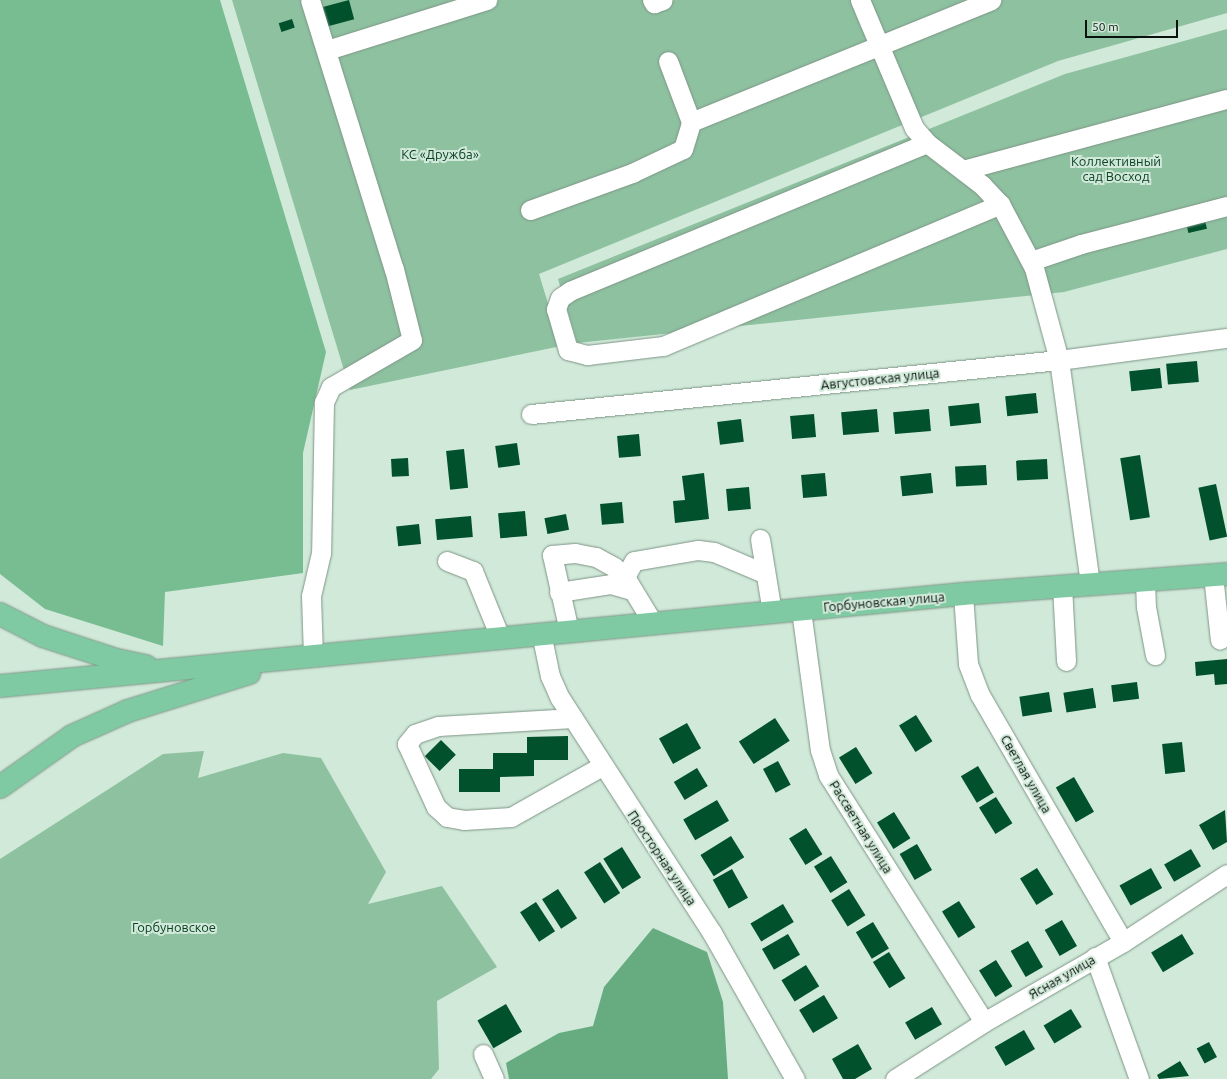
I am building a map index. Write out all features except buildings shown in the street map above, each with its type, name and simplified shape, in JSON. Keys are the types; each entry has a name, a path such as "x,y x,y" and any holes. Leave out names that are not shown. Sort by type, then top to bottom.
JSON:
{"main road":[{"name":"Горбуновская улица","path":"304,658 500,637 963,594 1220,574"},
{"path":"0,614 43,636 117,660 191,669"},
{"path":"0,686 304,658"},
{"path":"0,787 72,736 128,711 304,658"}],"street":[{"path":"304,658 312,596 320,554 324,402 331,387 412,340 394,269 327,50 310,0"},
{"path":"327,50 487,0"},
{"path":"652,0 654,3 663,0"},
{"path":"860,0 914,128 927,143 963,170 1000,204 1031,261 1042,290 1059,360 1090,584"},
{"path":"691,122 991,0"},
{"path":"530,210 563,200 670,157 683,149 691,122 668,62"},
{"path":"963,170 1227,99"},
{"path":"927,143 570,291 560,298 556,309 568,350 587,355 663,346 1000,204"},
{"path":"1031,261 1081,244 1227,206"},
{"name":"Августовская улица","path":"531,414 1059,360 1227,338"},
{"path":"760,539 764,573 772,612"},
{"path":"628,583 634,561 698,550 714,552 764,573"},
{"path":"569,631 559,592 552,555 575,553 596,558 628,583 653,623"},
{"path":"447,561 473,571 481,584 500,637"},
{"path":"1220,574 1220,640"},
{"path":"1146,580 1146,607 1155,655"},
{"path":"559,592 611,584 628,583"},
{"path":"1062,586 1066,661"},
{"name":"Светлая улица","path":"963,594 968,664 976,685 1123,942"},
{"name":"Рассветная улица","path":"801,610 820,750 828,775 984,1022"},
{"name":"Просторная улица","path":"542,633 550,676 572,718 712,933 795,1079"},
{"path":"572,718 438,726 415,734 407,744 436,807 447,817 464,820 510,816 602,766"},
{"name":"Ясная улица","path":"895,1079 984,1022 1123,942 1227,874"},
{"path":"1095,957 1139,1079"},
{"path":"483,1054 494,1079"}],"green space":[{"name":"КС «Дружба»","path":"232,0 1227,0 1227,13 1058,61 539,274 561,346 350,390"},
{"name":"Коллективный сад Восход","path":"1227,29 1227,249 1064,292 577,343 558,279 1065,74"},
{"name":"Горбуновское","path":"204,751 198,778 283,753 321,758 386,872 368,904 442,886 497,967 437,1001 439,1069 431,1079 0,1079 0,859 163,754"}],"shaded area":[{"path":"0,0 220,0 326,352 303,453 303,573 165,592 163,646 45,609 0,574"},
{"path":"653,928 707,952 723,1002 728,1079 509,1079 506,1063 559,1033 593,1026 604,987"}]}
